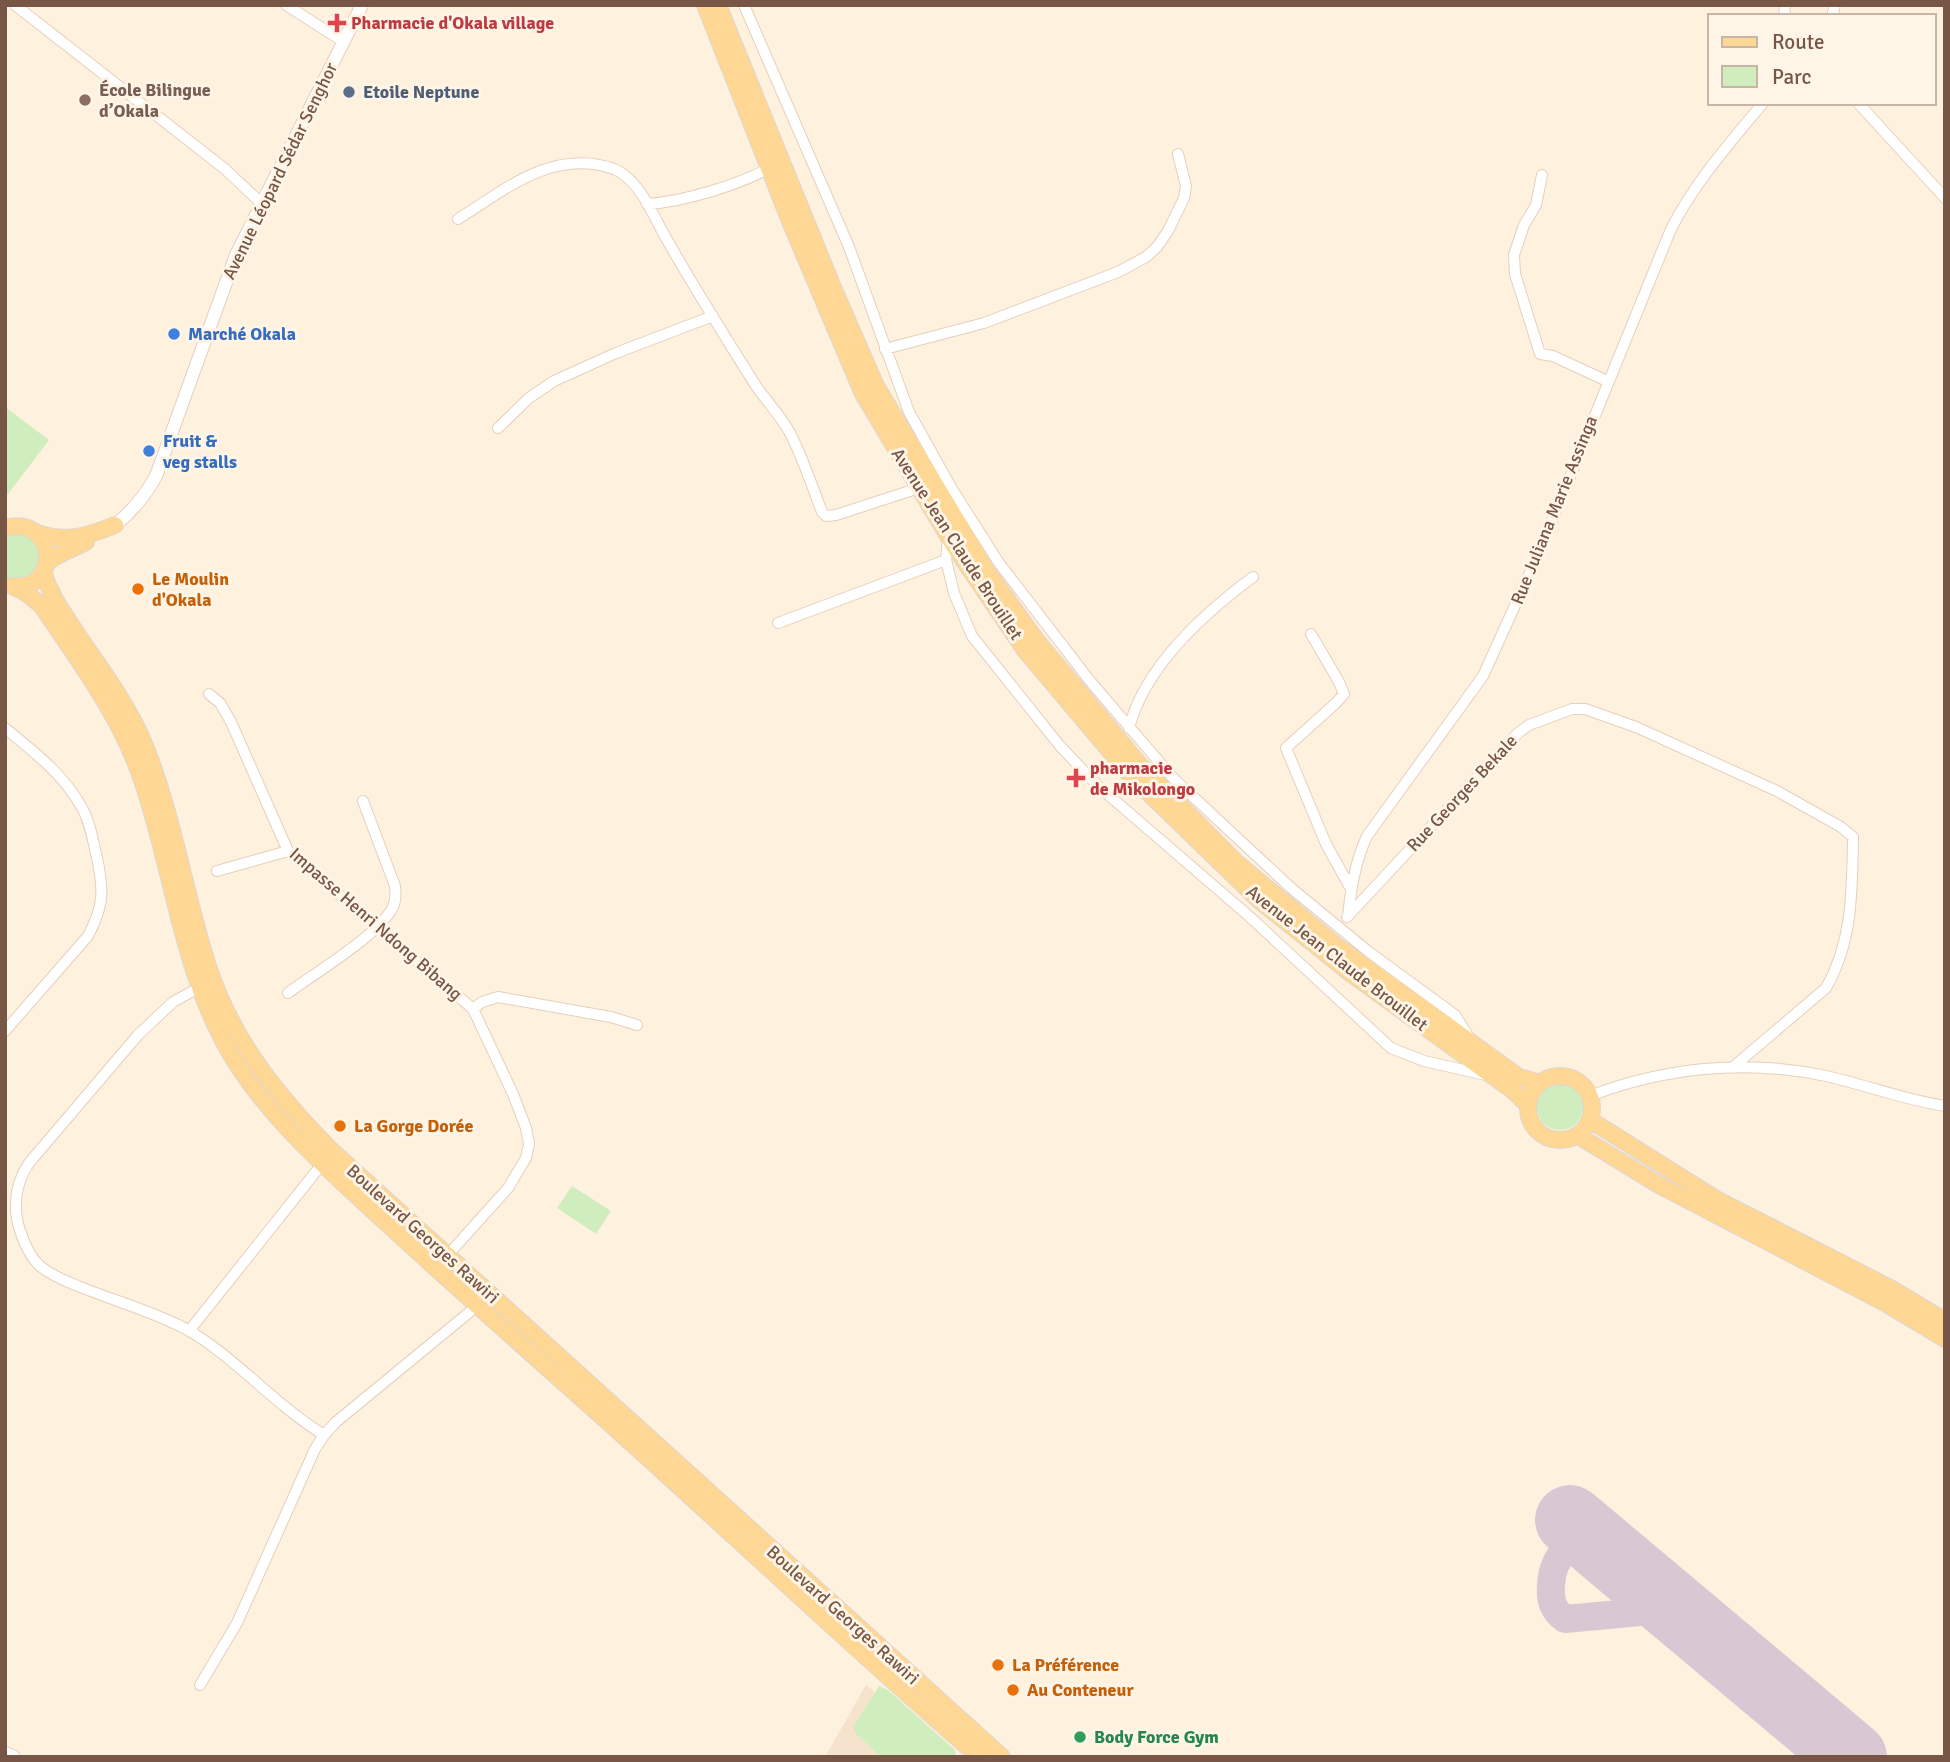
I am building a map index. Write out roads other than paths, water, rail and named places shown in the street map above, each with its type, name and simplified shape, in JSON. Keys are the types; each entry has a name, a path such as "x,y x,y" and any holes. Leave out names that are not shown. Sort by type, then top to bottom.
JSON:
{"main road":[{"name":"Avenue Jean Claude Brouillet","path":"705,5 860,388 977,582 1045,675 1130,775 1260,901 1305,938 1512,1090 1527,1104"},
{"name":"Avenue Jean Claude Brouillet","path":"718,5 876,386 984,566 1037,641 1140,765 1237,863 1334,944 1519,1077 1540,1083"},
{"path":"5,528 22,526 61,540 93,534 115,525"},
{"path":"10,586 31,583 65,551 103,534 115,525"},
{"name":"Boulevard Georges Rawiri","path":"37,533 46,547 45,568 55,601 123,704 142,739 163,797 209,967 232,1021 270,1085 331,1150 1002,1757"},
{"name":"Boulevard Georges Rawiri","path":"10,586 26,593 41,605 105,702 127,741 144,786 189,957 200,987 225,1044 251,1084 285,1126 477,1306 727,1528 975,1756"},
{"path":"1551,1077 1570,1077 1579,1082 1590,1096 1590,1120 1577,1135 1566,1139 1546,1137 1532,1123 1527,1104 1540,1083 1551,1077"},
{"path":"1590,1120 1716,1199 1892,1289 1945,1321"},
{"path":"1577,1135 1659,1185 1885,1303 1945,1339"},
{"path":"5,1754 13,1757"}],"street":[{"path":"15,5 225,169 261,202"},
{"path":"286,5 344,42"},
{"name":"Avenue Léopard Sédar Senghor","path":"115,525 134,510 156,476 230,271 261,202 362,5"},
{"path":"744,5 849,247 909,412 988,547 1090,681 1173,778 1240,842 1338,927 1455,1015 1473,1044"},
{"name":"Rue Juliana Marie Assinga","path":"1348,916 1350,889 1359,853 1367,836 1483,676 1541,548 1671,229 1687,198 1761,105"},
{"path":"1860,105 1945,198"},
{"path":"885,349 997,318 1118,272 1146,257 1168,231 1184,198 1186,186 1178,154"},
{"path":"458,219 536,171 564,164 585,164 615,170 627,176 647,204 758,389 790,433 826,516 836,516 919,488"},
{"path":"647,204 677,200 754,176 769,168"},
{"path":"1542,175 1536,205 1524,225 1514,255 1515,274 1540,354 1553,356 1607,381"},
{"path":"498,428 529,398 554,381 616,353 713,316"},
{"path":"948,537 947,560 954,593 972,636 1051,735 1098,786 1250,917 1391,1048 1424,1061 1492,1076"},
{"path":"778,622 947,560"},
{"path":"1129,728 1133,710 1143,689 1163,663 1207,613 1253,577"},
{"path":"1311,634 1344,694 1286,748 1326,844 1350,889"},
{"name":"Impasse Henri Ndong Bibang","path":"209,694 220,703 232,722 288,850 473,1009 513,1094 529,1144 518,1174 447,1256"},
{"name":"Rue Georges Bekale","path":"1338,927 1518,733 1529,725 1572,709 1585,709 1636,727 1777,791 1840,827 1853,838 1850,922 1836,971 1826,988 1733,1067"},
{"path":"5,728 38,755 82,807 93,842 103,898 88,936 5,1031"},
{"path":"288,993 379,927 393,907 395,886 363,801"},
{"path":"217,871 288,850"},
{"path":"200,987 173,1002 154,1019 66,1118 22,1174 16,1200 19,1227 27,1248 40,1266 72,1283 189,1331 299,1420 324,1434"},
{"path":"473,1009 482,1002 498,997 611,1017 637,1025"},
{"path":"1590,1096 1639,1080 1733,1067 1793,1070 1945,1106"},
{"path":"189,1331 323,1164"},
{"path":"200,1685 237,1623 307,1464 324,1434 335,1422 477,1306"}],"place":[{"name":"Pharmacie d'Okala village","path":"337,23"},
{"name":"Etoile Neptune","path":"349,92"},
{"name":"École Bilingue d’Okala","path":"85,100"},
{"name":"Marché Okala","path":"174,334"},
{"name":"Fruit & veg stalls","path":"149,451"},
{"name":"Le Moulin d'Okala","path":"138,589"},
{"name":"pharmacie de Mikolongo","path":"1076,778"},
{"name":"La Gorge Dorée","path":"340,1126"},
{"name":"La Préférence","path":"998,1665"},
{"name":"Au Conteneur","path":"1013,1690"},
{"name":"Body Force Gym","path":"1080,1737"}]}
